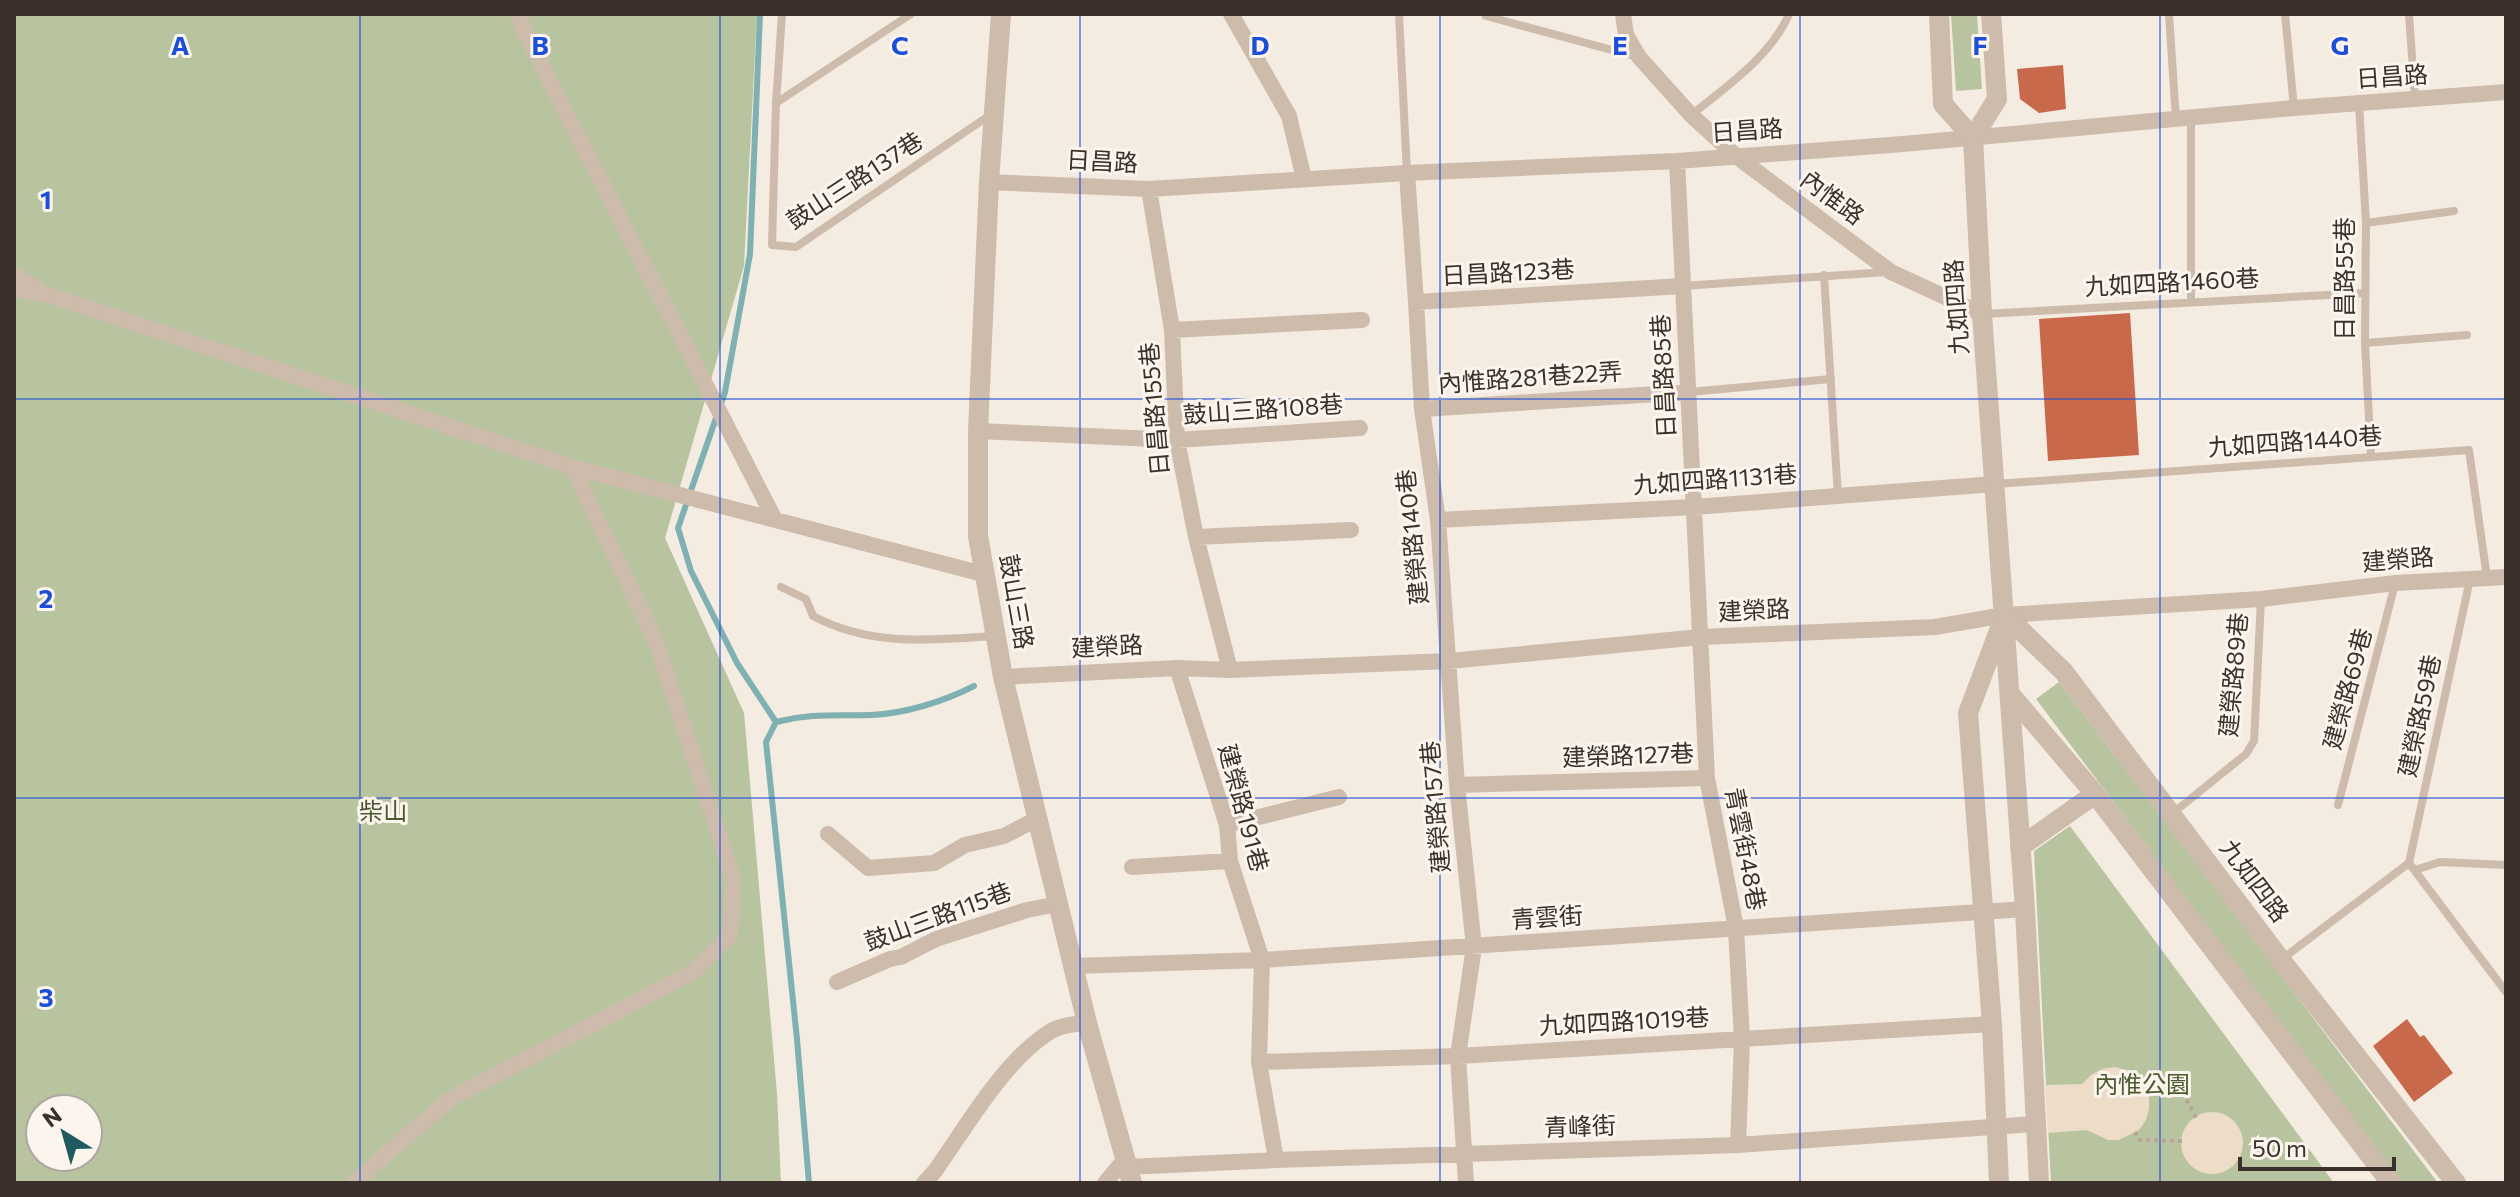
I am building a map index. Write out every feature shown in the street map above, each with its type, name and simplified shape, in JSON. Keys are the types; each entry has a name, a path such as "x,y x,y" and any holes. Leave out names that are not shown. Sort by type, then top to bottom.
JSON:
{"street":[{"path":"520,14 522,27 775,520"},
{"name":"鼓山三路","path":"1001,14 989,182 978,431 976,500 983,574 1003,677 1037,819 1087,1023 1128,1170"},
{"path":"1231,14 1289,116 1304,179"},
{"name":"內惟路","path":"1623,14 1626,35 1639,57 1691,115 1736,156 1891,272 1982,314"},
{"path":"1939,14 1943,104 1973,138 1997,99 1991,14"},
{"name":"日昌路","path":"989,182 1149,189 1677,161 2506,92"},
{"name":"九如四路","path":"1973,138 1982,314 2025,909 2039,1183"},
{"name":"日昌路85巷","path":"1677,161 1701,637"},
{"name":"日昌路123巷","path":"1407,173 1416,302 1683,286"},
{"name":"日昌路155巷","path":"1149,189 1172,330 1177,440 1196,537 1230,670"},
{"path":"14,275 46,294"},
{"path":"14,289 46,294 572,467 983,574"},
{"name":"建榮路140巷","path":"1416,302 1422,409 1438,520 1449,661"},
{"path":"1172,330 1362,320"},
{"name":"內惟路281巷22弄","path":"1422,409 1689,392"},
{"name":"鼓山三路108巷","path":"978,431 1177,440 1360,428"},
{"path":"353,1183 450,1099 693,972 730,935 733,879 656,641 572,467"},
{"name":"九如四路1131巷","path":"1438,520 1694,507 1995,484"},
{"path":"1196,537 1351,530"},
{"name":"建榮路","path":"1003,677 1177,668 1230,670 1449,661 1701,637 1935,627 2005,615 2261,599 2396,583 2506,577"},
{"name":"九如四路","path":"2005,615 2064,672 2281,960 2456,1183"},
{"name":"九如四路","path":"1999,1183 1992,1024 1968,713 2005,615"},
{"name":"建榮路127巷","path":"1457,785 1707,778 1701,637"},
{"name":"建榮路157巷","path":"1449,661 1457,785 1474,947 1458,1056 1466,1183"},
{"name":"建榮路191巷","path":"1177,668 1227,825 1230,861 1262,960 1259,1062 1276,1160"},
{"path":"2010,694 2095,794 2391,1183"},
{"name":"青雲街48巷","path":"1707,778 1736,928 1742,1040 1738,1145"},
{"path":"2020,847 2095,794"},
{"path":"1227,825 1339,797"},
{"path":"828,834 868,868 934,863 965,845 1004,836 1037,819"},
{"path":"1132,867 1230,861"},
{"name":"鼓山三路115巷","path":"837,982 901,957 936,939 1027,910 1058,904"},
{"name":"青雲街","path":"1073,966 1262,960 2025,909"},
{"path":"924,1183 1013,1062 1051,1031 1069,1024 1087,1023"},
{"name":"九如四路1019巷","path":"1259,1062 1458,1056 1992,1024"},
{"name":"青峰街","path":"1128,1170 1276,1160 1738,1145 2034,1124"},
{"path":"1105,1183 1128,1170"}],"lane":[{"path":"776,103 782,14"},
{"path":"776,103 911,14"},
{"path":"1399,14 1407,173"},
{"path":"1691,115 1744,72 1784,27 1789,14"},
{"path":"2169,14 2183,120 2191,301"},
{"path":"2285,14 2294,108"},
{"path":"2409,14 2415,100"},
{"path":"1486,16 1639,57"},
{"name":"鼓山三路137巷","path":"776,103 772,245 796,247 994,113"},
{"name":"日昌路55巷","path":"2359,103 2366,223 2365,343 2371,456"},
{"path":"2366,223 2454,211"},
{"path":"1683,286 1891,272"},
{"path":"1824,275 1838,496"},
{"name":"九如四路1460巷","path":"1982,314 2365,293"},
{"path":"2365,343 2467,335"},
{"path":"1689,392 1831,379"},
{"name":"九如四路1440巷","path":"1995,484 2469,450 2478,578"},
{"name":"建榮路59巷","path":"2412,866 2478,578"},
{"name":"建榮路69巷","path":"2338,805 2396,583"},
{"path":"781,587 806,599 813,616 860,633 913,642 995,636"},
{"name":"建榮路89巷","path":"2171,814 2246,754 2254,741 2261,599"},
{"path":"2281,960 2412,866 2440,862 2506,865"},
{"path":"2412,866 2506,992"}],"path":[{"path":"2146,1089 2172,1071 2196,1118"},
{"path":"2135,1132 2141,1140 2182,1141"}],"green space":[{"name":"柴山","path":"14,14 757,14 744,266 665,538 744,713 777,1094 781,1183 14,1183"},
{"path":"1951,14 1977,14 1982,89 1956,91"},
{"path":"2059,682 2438,1183 2401,1183 2036,699"},
{"name":"內惟公園","path":"2070,826 2334,1183 2051,1183 2034,851"}],"shaded area":[{"path":"2115,1067 2137,1076 2145,1086 2149,1109 2139,1130 2119,1140 2108,1140 2087,1130 2048,1133 2045,1085 2082,1084 2102,1069"},
{"path":"2212,1112 2224,1114 2234,1121 2241,1131 2241,1155 2234,1165 2224,1172 2212,1174 2200,1172 2190,1165 2183,1155 2181,1143 2183,1131 2190,1121 2200,1114"}],"building":[{"path":"2063,65 2066,109 2039,113 2020,99 2017,69"},
{"path":"2130,313 2139,455 2048,461 2039,319"},
{"path":"2407,1019 2420,1037 2424,1035 2453,1073 2414,1102 2373,1046"}],"waterway":[{"path":"760,14 750,254 725,392 678,528 691,571 737,663 776,722 766,742 809,1183"},
{"path":"776,722 812,716 897,712 937,702 974,686"}]}
